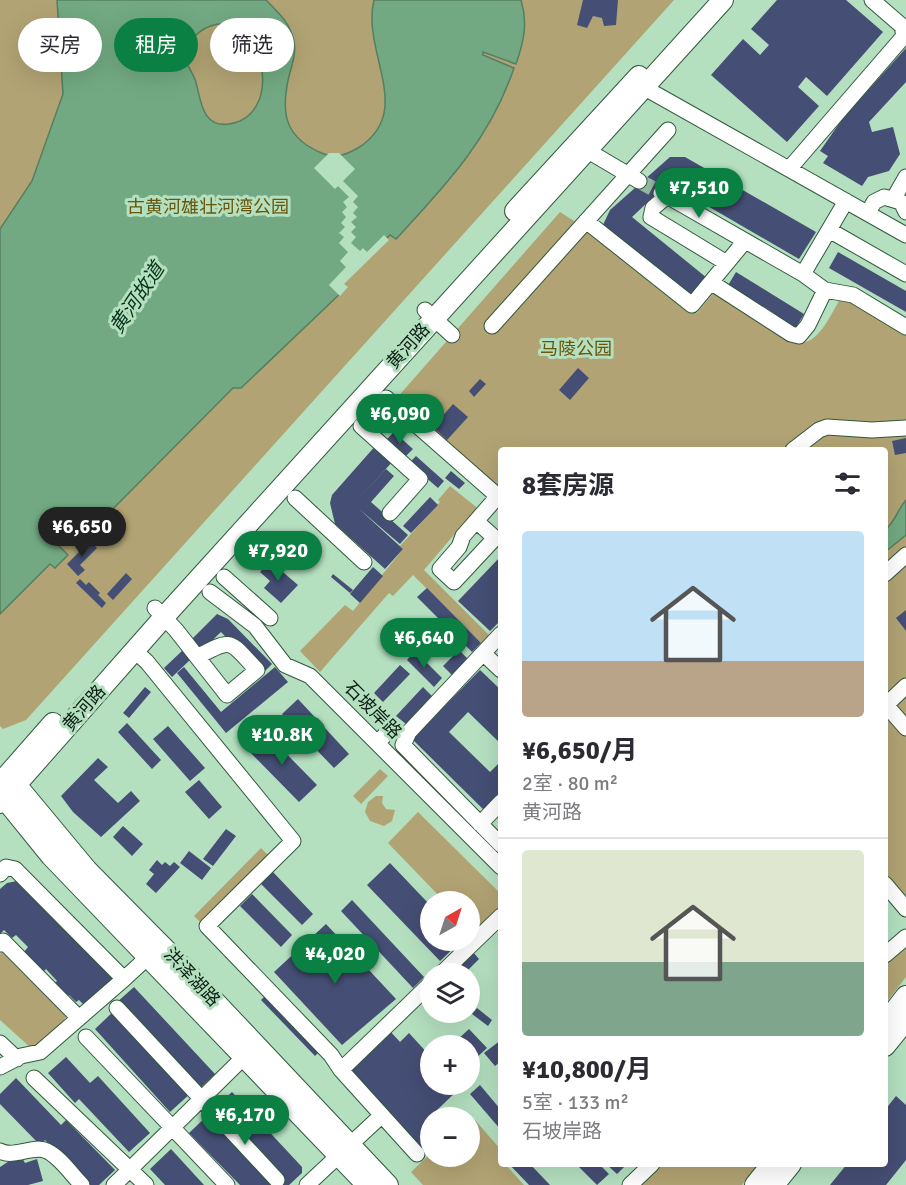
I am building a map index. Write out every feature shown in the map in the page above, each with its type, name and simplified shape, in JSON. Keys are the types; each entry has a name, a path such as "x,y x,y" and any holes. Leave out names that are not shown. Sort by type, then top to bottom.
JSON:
{"main road":[{"name":"黄河路","path":"429,314 588,152 707,0"},
{"name":"黄河路","path":"4,786 429,314 639,85 723,0"},
{"name":"黄河路","path":"4,786 134,650 160,613"},
{"name":"洪泽湖路","path":"4,786 51,856 244,1057 344,1151 388,1185"},
{"name":"洪泽湖路","path":"4,786 170,954 344,1151 367,1185"},
{"path":"888,1019 906,996"},
{"path":"888,1042 906,1020"},
{"path":"755,1185 782,1167"},
{"path":"774,1185 784,1167"}],"street":[{"path":"789,169 904,36 902,26 872,0"},
{"path":"639,85 868,213 904,229"},
{"path":"492,326 586,221 634,178 668,130"},
{"path":"588,152 634,178"},
{"path":"868,213 879,199 901,200 906,177"},
{"path":"725,262 651,217 653,208 664,195 803,274 825,290 853,295 906,327"},
{"path":"803,274 846,201"},
{"path":"586,221 692,305 712,283 725,262 746,241"},
{"path":"829,230 906,274"},
{"path":"712,283 791,334 799,336 808,326 825,290"},
{"path":"429,314 452,335"},
{"path":"386,398 498,497"},
{"path":"361,426 420,479 390,513"},
{"path":"797,447 819,430 827,427 872,430 906,428"},
{"path":"295,498 364,562"},
{"path":"476,521 498,499"},
{"path":"888,571 906,555"},
{"path":"224,577 270,618"},
{"name":"石坡岸路","path":"210,592 255,626 285,665 310,676 498,864"},
{"path":"160,613 197,657"},
{"path":"498,637 409,732 403,745 498,842"},
{"path":"134,650 147,662 293,841 207,926 331,1055 341,1070 417,1154"},
{"path":"483,653 498,667"},
{"path":"888,702 906,686"},
{"path":"888,706 906,728"},
{"path":"377,743 392,728"},
{"path":"480,824 498,805"},
{"path":"0,874 6,867 15,869 124,979"},
{"path":"888,888 906,909"},
{"path":"452,963 498,919"},
{"path":"888,952 906,937"},
{"path":"0,945 3,941 79,1018"},
{"path":"0,1067 40,1052 149,956"},
{"path":"341,1070 420,994"},
{"path":"117,1008 277,1180"},
{"path":"86,1037 227,1185"},
{"path":"0,1043 17,1059"},
{"path":"114,1185 244,1057"},
{"path":"34,1078 131,1168 146,1185"},
{"path":"317,1182 344,1151 382,1115"},
{"path":"0,1151 5,1154 38,1149 47,1151 82,1185"},
{"path":"630,1185 649,1167"}],"green space":[{"name":"古黄河雄壮河湾公园","path":"0,0 674,0 26,720 3,729 0,726"},
{"name":"马陵公园","path":"560,212 596,235 697,313 716,290 799,343 806,342 819,333 842,296 906,333 906,900 888,879 888,447 498,447 498,490 395,400"},
{"path":"450,486 480,510 470,516 424,570 492,638 484,646 413,575 393,596 389,593 320,672 300,651 345,605 353,611 403,549 400,546 440,502 438,500"},
{"path":"380,769 388,776 361,804 353,796"},
{"path":"376,796 383,796 382,803 386,809 395,810 392,821 384,826 370,821 365,812 368,802"},
{"path":"418,812 498,891 498,910 480,926 480,891 434,891 388,843"},
{"path":"261,848 269,856 202,924 194,916"},
{"path":"906,942 906,977 888,1000 888,957"},
{"path":"5,949 70,1012 41,1049 31,1048 0,1020 0,954"},
{"path":"480,1126 498,1147 498,1167 508,1167 524,1185 423,1185 411,1172 420,1163 420,1167 480,1167"},
{"path":"656,1167 756,1167 742,1185 637,1185"}],"water":[{"name":"黄河故道","path":"57,0 266,0 283,18 210,18 210,26 198,33 198,18 114,18 114,72 191,72 208,117 213,122 229,124 246,118 256,106 262,90 262,72 290,72 285,99 288,122 300,140 324,154 333,156 358,148 375,133 383,117 385,99 383,80 372,20 374,0 521,0 524,32 516,64 483,52 483,55 514,68 504,94 479,139 449,180 396,239 390,235 340,284 345,289 241,388 233,388 82,540 68,527 54,541 68,555 55,568 50,564 0,614 0,229 32,181 63,94 62,72 102,72 102,18 58,18"},
{"path":"906,500 906,535 888,550 888,527"}],"pier":[{"path":"329,153 339,153 355,169 343,181 358,196 353,202 358,207 353,213 357,217 351,222 356,227 351,232 356,237 351,243 360,251 363,248 367,252 384,235 389,240 344,284 348,287 340,296 329,285 346,267 340,261 348,252 339,243 344,237 339,233 345,227 341,223 346,217 342,212 347,207 343,202 349,197 338,186 335,189 314,168"}],"building":[{"path":"583,0 618,0 616,25 604,26 602,18 593,16 587,28 577,25"},
{"path":"777,0 846,0 883,32 827,96 806,77 798,87 819,106 787,142 711,75 743,39 760,55 769,45 751,29"},
{"path":"906,48 906,82 869,122 872,132 893,127 900,154 889,171 868,177 862,186 823,163 828,156 820,151 843,118"},
{"path":"670,157 685,157 816,232 799,259 668,183 632,217 707,278 690,298 602,227 610,210"},
{"path":"838,252 906,291 906,312 829,268"},
{"path":"736,272 804,314 795,329 727,287"},
{"path":"578,368 589,378 570,400 559,390"},
{"path":"480,379 486,384 474,397 469,391"},
{"path":"453,404 468,417 447,440 433,427"},
{"path":"394,432 413,449 405,457 386,440"},
{"path":"906,438 906,453 895,455 892,441"},
{"path":"377,444 394,460 354,504 386,469 394,476 371,502 408,535 400,544 358,508 403,549 385,569 335,524 330,503 332,495"},
{"path":"416,456 444,481 438,488 409,463"},
{"path":"451,471 465,483 459,489 445,478"},
{"path":"430,497 438,505 411,533 403,526"},
{"path":"90,541 97,548 80,565 85,570 78,576 67,564"},
{"path":"498,559 498,623 490,631 458,601"},
{"path":"270,561 298,585 281,603 264,588 270,581 260,572"},
{"path":"373,567 383,576 360,603 350,594"},
{"path":"126,573 132,579 113,600 107,594"},
{"path":"333,574 353,590 350,593 331,577"},
{"path":"80,579 86,585 89,582 100,593 98,595 106,603 102,608 76,583"},
{"path":"427,588 481,643 472,652 417,597"},
{"path":"906,610 906,631 896,618"},
{"path":"217,614 228,619 272,664 262,674 221,632 202,650 191,640"},
{"path":"432,634 440,642 427,654 419,646"},
{"path":"183,650 191,659 172,677 164,668"},
{"path":"459,650 468,659 452,675 443,666"},
{"path":"415,651 442,678 434,687 407,660"},
{"path":"400,665 410,674 383,702 374,693"},
{"path":"184,667 221,712 275,667 288,682 226,733 177,673"},
{"path":"480,670 498,687 498,741 468,712 449,732 490,772 498,764 498,799 486,812 412,739"},
{"path":"145,687 151,692 129,718 123,713"},
{"path":"423,687 432,696 406,724 396,716"},
{"path":"298,699 349,754 334,768 282,714"},
{"path":"127,723 161,760 152,769 118,732"},
{"path":"168,726 205,768 190,781 153,739"},
{"path":"264,731 317,785 299,802 246,748"},
{"path":"98,758 108,767 94,780 118,803 131,791 140,801 101,837 73,812 61,796"},
{"path":"199,780 222,807 209,819 185,792"},
{"path":"123,826 143,844 132,856 113,837"},
{"path":"226,829 236,836 213,866 203,859"},
{"path":"189,851 211,868 202,880 180,863"},
{"path":"157,860 162,865 165,862 170,866 174,862 180,867 156,893 146,884 154,874 149,870"},
{"path":"390,863 420,894 420,940 367,885"},
{"path":"273,872 313,914 302,925 261,884"},
{"path":"17,881 25,885 115,977 83,1004 79,1000 76,1002 69,995 65,998 53,985 57,981 46,969 43,972 24,952 28,947 16,935 12,938 4,930 0,934 0,889 7,883"},
{"path":"252,894 292,935 281,947 240,906"},
{"path":"352,900 420,973 420,981 413,988 341,911"},
{"path":"326,924 396,999 342,1045 274,972"},
{"path":"430,951 450,951 440,961"},
{"path":"472,951 479,959 475,963 460,963"},
{"path":"134,987 215,1074 197,1091 116,1003"},
{"path":"269,992 323,1048 315,1056 261,1000"},
{"path":"115,1010 191,1093 170,1112 95,1029"},
{"path":"480,1010 492,1020 488,1026 480,1020"},
{"path":"469,1029 475,1035 462,1035"},
{"path":"389,1030 400,1042 409,1033 420,1045 420,1095 453,1095 440,1107 420,1107 420,1150 346,1070"},
{"path":"480,1041 487,1048 480,1054"},
{"path":"498,1042 498,1064 495,1066 484,1053"},
{"path":"66,1057 90,1083 98,1076 150,1133 129,1152 79,1099 75,1103 48,1073"},
{"path":"16,1078 61,1125 66,1120 115,1170 99,1185 88,1185 45,1140 40,1145 0,1104 0,1094"},
{"path":"480,1085 498,1106 498,1127 471,1095 480,1095"},
{"path":"232,1092 302,1167 302,1173 289,1185 240,1185 189,1133"},
{"path":"896,1096 906,1105 906,1160 886,1185 830,1185 845,1167 888,1167 888,1106"},
{"path":"171,1149 204,1185 165,1185 150,1169"},
{"path":"20,1154 25,1163 37,1159 43,1181 28,1185 0,1185 0,1167"},
{"path":"512,1167 533,1167 550,1185 529,1185"},
{"path":"579,1167 602,1167 609,1174 597,1185"},
{"path":"609,1167 624,1167 617,1174"}],"tunnel":[{"path":"639,181 661,193"}]}
